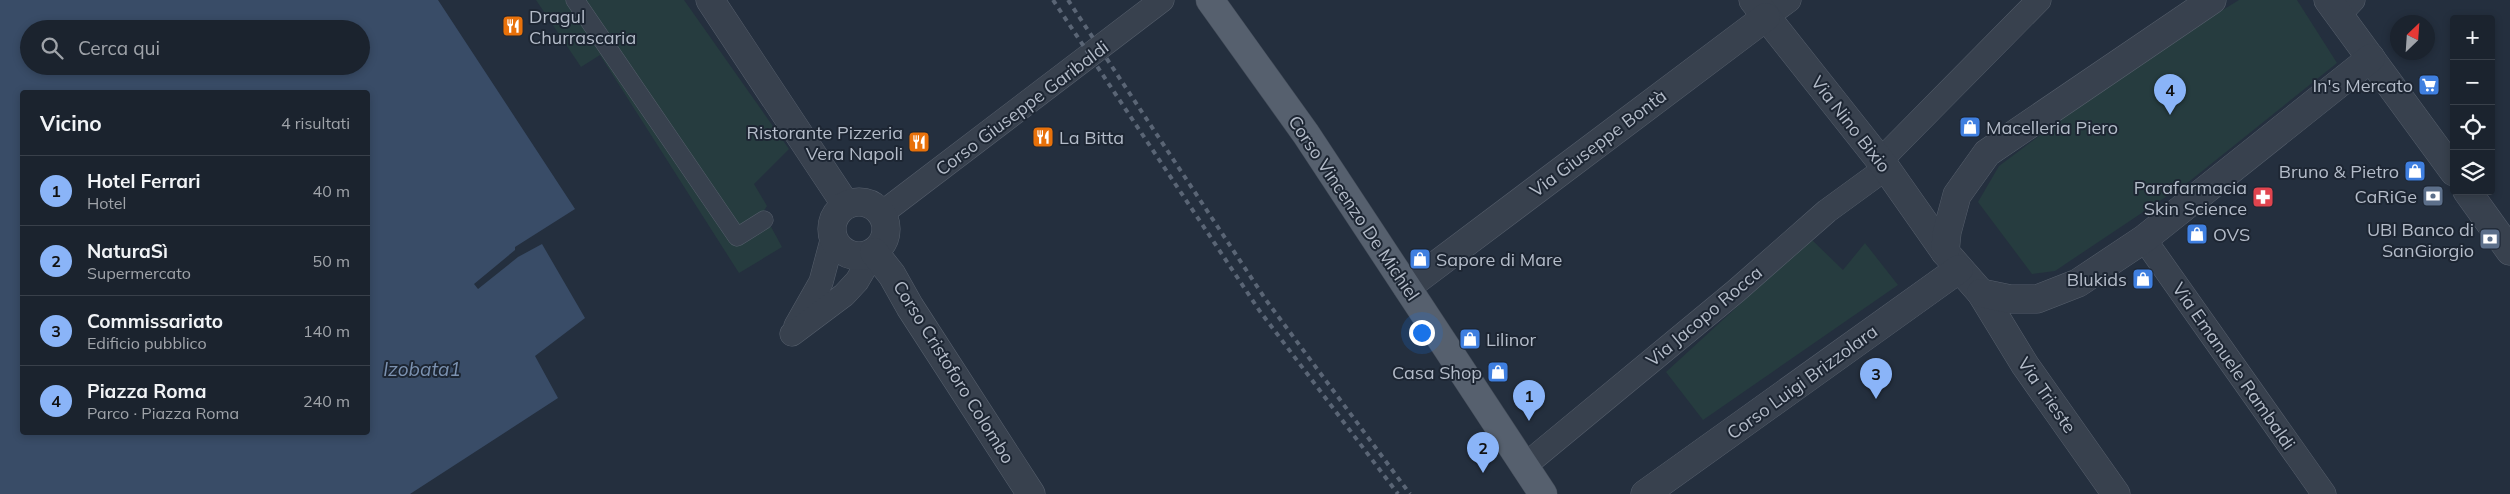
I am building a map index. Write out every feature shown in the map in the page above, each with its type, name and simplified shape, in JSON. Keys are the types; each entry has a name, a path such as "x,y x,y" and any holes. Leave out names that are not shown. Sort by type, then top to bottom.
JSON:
{"main road":[{"name":"Corso Vincenzo De Michiel","path":"1210,0 1290,111 1542,494"}],"street":[{"path":"575,0 737,238 764,220"},
{"path":"710,0 846,205"},
{"name":"Corso Giuseppe Garibaldi","path":"881,214 1162,0"},
{"name":"Via Giuseppe Bontà","path":"1407,287 1759,9 1789,0"},
{"name":"Via Jacopo Rocca","path":"1524,467 1736,291 1883,164 2038,0"},
{"path":"1952,260 1947,232 1957,194 1987,153 2212,0"},
{"path":"2340,5 2371,58 2450,167"},
{"name":"Via Nino Bixio","path":"1759,9 1883,164 1952,260 1981,293"},
{"path":"1981,293 2010,299 2037,300 2078,283 2144,239 2371,58"},
{"path":"2470,195 2510,251"},
{"path":"861,202 876,208 881,214 886,230 881,246 874,252 857,281 844,295 792,334 821,282 832,236 831,227 834,218 846,205 861,202"},
{"path":"832,236 836,244 849,255 858,257 874,252"},
{"name":"Via Emanuele Rambaldi","path":"2144,239 2324,494"},
{"name":"Corso Cristoforo Colombo","path":"874,252 892,275 910,307 1031,494"},
{"name":"Corso Luigi Brizzolara","path":"1645,494 1952,260"},
{"name":"Via Trieste","path":"1981,293 2025,365 2116,494"}],"green space":[{"path":"536,0 684,0 789,149 754,184 767,206 763,212 782,247 739,273 600,55 581,67"},
{"path":"2239,0 2297,0 2337,63 2191,180 2055,271 2032,274 1978,202 1999,166 2135,64"},
{"path":"1811,239 1843,270 1865,243 1898,285 1703,420 1666,372"}],"water":[{"name":"Izobata1","path":"0,0 438,0 575,209 515,247 515,250 474,284 478,289 518,257 542,244 585,318 535,356 558,398 410,494 0,494"}],"railway":[{"path":"1053,0 1259,310 1398,494"},
{"path":"1068,0 1266,300 1410,494"}],"place":[{"name":"Dragul Churrascaria","path":"513,26"},
{"name":"In's Mercato","path":"2429,85"},
{"name":"Piazza Roma","path":"2170,115"},
{"name":"Macelleria Piero","path":"1970,127"},
{"name":"La Bitta","path":"1043,137"},
{"name":"Ristorante Pizzeria Vera Napoli","path":"919,142"},
{"name":"Bruno & Pietro","path":"2415,171"},
{"name":"CaRiGe","path":"2433,196"},
{"name":"Parafarmacia Skin Science","path":"2263,197"},
{"name":"OVS","path":"2197,234"},
{"name":"UBI Banco di SanGiorgio","path":"2490,239"},
{"name":"Sapore di Mare","path":"1420,259"},
{"name":"Blukids","path":"2143,279"},
{"name":"Lilinor","path":"1470,339"},
{"name":"Casa Shop","path":"1498,372"},
{"name":"Commissariato","path":"1876,399"},
{"name":"Hotel Ferrari","path":"1529,421"},
{"name":"NaturaSì","path":"1483,473"}]}
